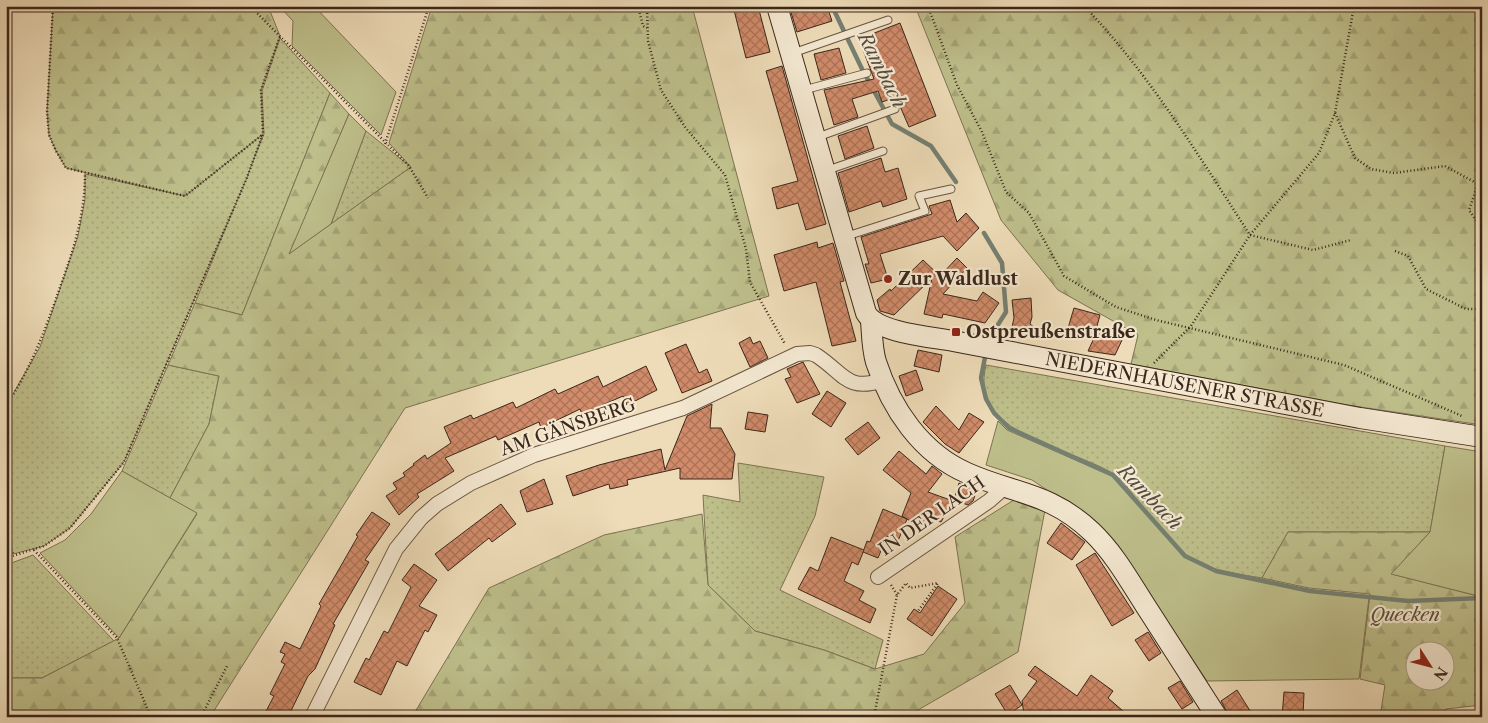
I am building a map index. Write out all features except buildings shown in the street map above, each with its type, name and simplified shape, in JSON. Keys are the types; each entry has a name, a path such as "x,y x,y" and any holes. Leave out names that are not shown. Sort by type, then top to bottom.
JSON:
{"main road":[{"path":"777,6 866,313 879,324 874,354 884,380 904,420 932,451 967,474 1031,494 1063,509 1085,526 1104,545 1217,717"},
{"name":"NIEDERNHAUSENER STRASSE","path":"879,324 996,349 1360,418 1482,437"}],"street":[{"name":"AM GÄNSBERG","path":"312,717 396,549 421,518 437,504 471,483 534,455 684,408 803,353 816,355 855,384 864,386 884,380"},
{"name":"IN DER LACH","path":"878,577 990,502 1006,486"}],"lane":[{"path":"791,54 888,20"},
{"path":"801,91 864,73"},
{"path":"815,138 888,112"},
{"path":"825,171 883,151"},
{"path":"844,237 924,211 919,196 951,189"}],"path":[{"path":"53,6 47,112 50,135 56,151 66,168 185,196 263,134"},
{"path":"250,6 385,144 409,166 428,198"},
{"path":"385,144 430,6"},
{"path":"638,6 643,26 647,28"},
{"path":"646,6 648,41 661,90 686,127 725,175 746,249 750,282 776,326 791,357"},
{"path":"928,6 957,85 982,132 1006,192 1029,213 1064,276 1116,307 1187,328 1344,365 1461,415 1468,420"},
{"path":"1084,6 1101,24 1180,127 1250,235 1313,250 1351,240"},
{"path":"1141,376 1191,326 1250,235 1319,153 1335,113 1354,6"},
{"path":"6,558 13,554 44,546 70,528 124,462 246,180 263,134 261,90 280,36"},
{"path":"1335,113 1355,158 1371,168 1394,172 1445,166 1478,184 1469,210 1482,229"},
{"path":"6,406 40,347 67,269 80,227 85,199 85,174"},
{"path":"1395,252 1408,256 1426,288 1466,309 1482,309"},
{"path":"6,528 13,554"},
{"path":"34,550 117,638 151,717"},
{"path":"874,717 897,595 906,583 910,588 938,583 918,611"},
{"path":"200,717 227,666"}],"green space":[{"path":"53,6 268,6 280,36 261,90 263,134 185,196 66,168 49,135 47,112"},
{"path":"279,6 314,6 396,92 381,135 292,46 293,21"},
{"path":"432,6 692,6 769,296 405,408 210,717 6,717 6,678 42,678 119,638 197,514 170,498 209,424 219,376 168,365 195,303 242,315 330,93 349,114 290,253 411,167 389,143"},
{"path":"915,6 1482,6 1482,425 1347,405 1131,364 1138,335 1058,290 1001,220"},
{"path":"280,38 330,93 242,315 195,303 264,134 262,91"},
{"path":"349,114 366,131 331,224 289,254"},
{"path":"366,131 411,167 331,224"},
{"path":"263,134 246,180 124,462 70,528 44,546 13,554 6,529 6,406 40,347 78,236 85,199 85,174 185,196"},
{"path":"168,365 219,376 209,424 170,498 122,471"},
{"path":"986,365 1445,446 1430,532 1288,532 1262,578 1231,573 1200,564 1183,553 1125,484 1112,473 1026,436 1007,423 992,408 985,389"},
{"path":"998,421 1007,430 1112,476 1184,556 1216,572 1310,591 1369,598 1359,679 1207,681 1118,548 1095,522 1032,480 986,465"},
{"path":"1445,446 1482,452 1482,597 1391,574 1430,532"},
{"path":"738,463 824,477 815,516 780,590 883,640 875,669 824,650 755,631 708,585 703,495 740,502"},
{"path":"122,471 197,513 119,638 40,553 65,540 91,514"},
{"path":"1017,498 1045,510 1018,652 906,717 412,717 489,588 604,535 702,514 708,585 755,631 824,650 875,669 924,654 965,603 955,537"},
{"name":"Quecken","path":"1288,532 1430,532 1392,574 1482,597 1482,705 1446,709 1442,717 1380,717 1385,685 1360,679 1370,594 1309,588 1262,578"},
{"path":"33,555 114,641 42,678 6,678 6,565"}],"waterway":[{"name":"Rambach","path":"832,6 862,69 892,124 931,146 956,182"},
{"name":"Rambach","path":"984,233 1002,263 1006,312 987,342"},
{"name":"Rambach","path":"986,352 981,378 986,399 994,413 1009,428 1113,475 1185,556 1216,571 1310,591 1408,601 1482,598"}],"place":[{"name":"Zur Waldlust","path":"888,279"},
{"name":"Ostpreußenstraße","path":"956,332"}]}
